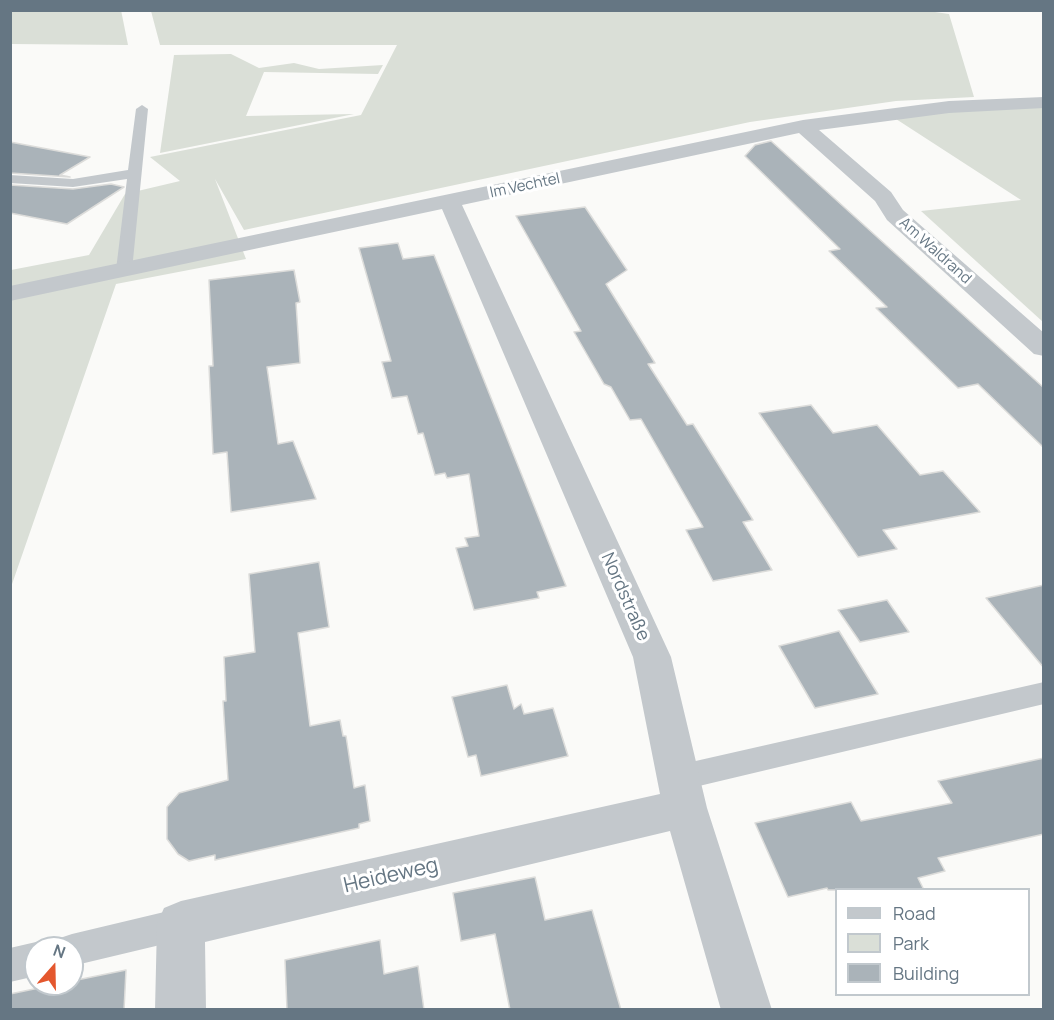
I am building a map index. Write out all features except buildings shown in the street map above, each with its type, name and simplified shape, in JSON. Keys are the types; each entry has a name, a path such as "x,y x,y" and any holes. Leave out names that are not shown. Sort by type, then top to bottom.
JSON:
{"street":[{"name":"Im Vechtel","path":"10,294 804,126 949,107 1044,102"},
{"name":"Am Waldrand","path":"804,126 883,197 896,215 1044,348"},
{"name":"Nordstraße","path":"450,202 652,657 682,793 747,1010"},
{"name":"Heideweg","path":"181,924 682,793"},
{"path":"180,1010 181,924"}],"lane":[{"path":"124,270 142,109"},
{"path":"10,179 73,183 135,173"},
{"path":"682,793 1044,693"},
{"path":"84,947 181,924"}],"green space":[{"path":"121,10 128,45 11,44 11,11"},
{"path":"921,10 949,14 974,97 896,101 750,122 244,230 215,179 246,259 116,284 11,587 11,270 89,255 125,194 180,181 150,157 361,115 397,45 160,45 151,11"},
{"path":"231,54 259,68 294,63 319,69 383,65 378,74 264,72 246,116 354,114 160,153 174,55"},
{"path":"1043,107 1043,322 921,211 1021,200 896,119 950,112"}]}
